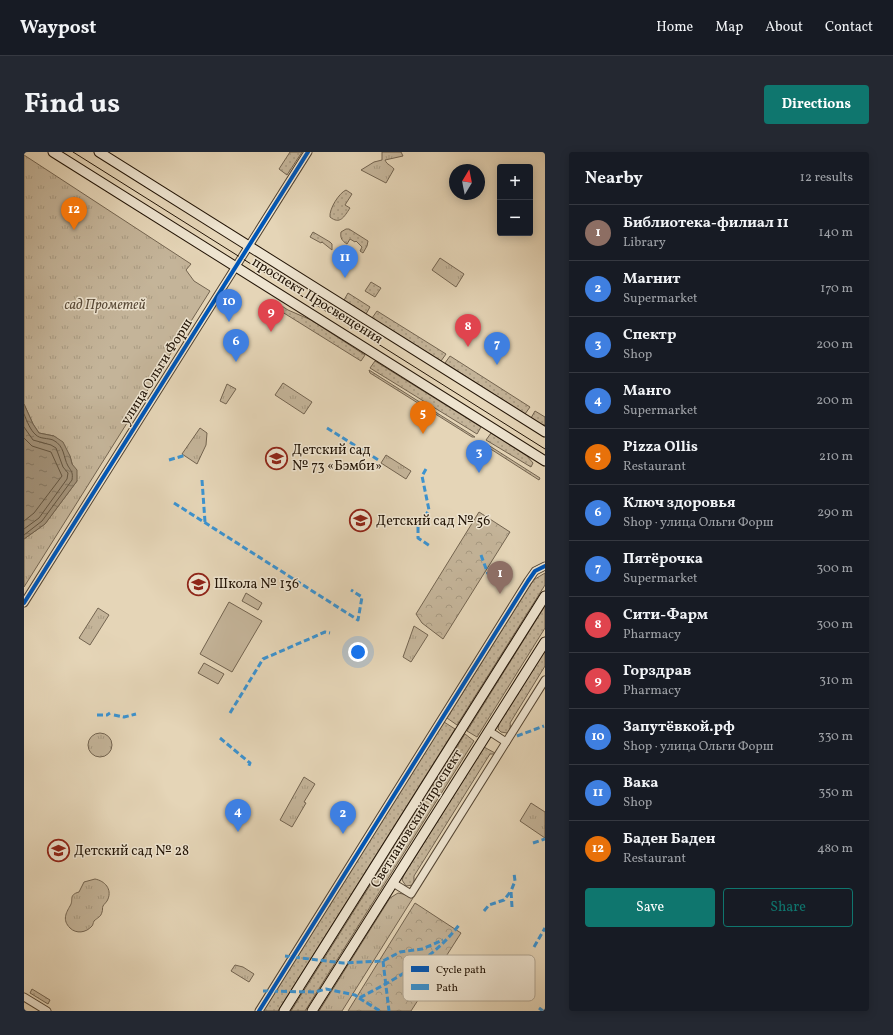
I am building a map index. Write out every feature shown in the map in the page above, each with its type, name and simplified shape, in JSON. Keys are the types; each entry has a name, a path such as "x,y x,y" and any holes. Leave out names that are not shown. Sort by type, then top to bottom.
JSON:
{"main road":[{"name":"проспект Просвещения","path":"53,152 545,461"},
{"name":"проспект Просвещения","path":"100,152 545,432"},
{"name":"Светлановский проспект","path":"284,1011 545,596"},
{"name":"Светлановский проспект","path":"312,1011 545,642"}],"street":[{"name":"улица Ольги Форш","path":"24,603 308,152"},
{"path":"259,1011 528,581 535,571 545,566"},
{"path":"393,883 411,894 545,680"},
{"path":"488,731 506,742"},
{"path":"24,997 47,1011"}],"green space":[{"path":"290,152 302,152 287,175 279,169"},
{"path":"382,152 401,152 403,156 385,160 394,169 386,183 361,170 374,162 382,160"},
{"name":"сад Прометей","path":"24,155 191,264 186,270 194,281 210,291 24,587 24,539 45,524 77,481 70,456 54,436 39,433 24,404"},
{"path":"346,190 352,194 345,205 350,208 342,219 333,219 330,217 330,214 333,206 340,194"},
{"path":"349,229 368,241 363,253 360,251 362,247 356,241 355,242 350,239 347,244 341,238 341,232"},
{"path":"313,232 330,242 332,244 332,250 322,242 321,243 310,237"},
{"path":"440,258 464,274 456,287 432,270"},
{"path":"371,282 381,288 375,297 365,291"},
{"path":"348,293 370,307 366,314 344,300"},
{"path":"274,301 288,310 311,320 365,355 361,361 271,305"},
{"path":"377,311 446,354 441,361 372,318"},
{"path":"450,356 530,407 525,414 445,363"},
{"path":"375,361 481,427 477,434 370,368"},
{"path":"369,370 475,437 472,437 370,373"},
{"path":"283,383 312,402 304,414 275,395"},
{"path":"227,384 236,389 226,404 220,401"},
{"path":"535,411 545,417 545,425 541,425 531,418"},
{"path":"200,428 207,433 206,445 197,464 182,454"},
{"path":"491,433 527,456 533,463 531,467 486,440"},
{"path":"485,443 540,478 539,480 486,446"},
{"path":"386,455 411,471 406,479 381,463"},
{"path":"479,512 510,532 443,639 422,623 416,614"},
{"path":"545,573 545,585 457,725 447,718 530,585 535,579"},
{"path":"246,593 262,603 258,610 242,601"},
{"path":"229,602 262,621 232,672 200,654"},
{"path":"545,606 545,628 477,737 467,731"},
{"path":"98,608 109,615 90,645 79,638"},
{"path":"414,626 428,635 411,662 403,657"},
{"path":"545,650 545,666 510,723 509,731 507,733 501,732 498,729 499,723"},
{"path":"204,663 224,674 218,684 198,673"},
{"path":"444,722 455,729 278,1011 263,1011"},
{"path":"100,733 108,737 112,745 108,753 100,757 92,753 88,745 92,737"},
{"path":"465,734 474,741 305,1011 291,1011"},
{"path":"484,747 495,753 490,754 414,876 413,885 406,886 402,880 404,875"},
{"path":"304,777 315,784 304,802 306,803 292,827 280,820"},
{"path":"531,803 545,812 545,838 520,821"},
{"path":"95,879 105,884 109,892 108,899 103,906 101,915 87,930 78,932 72,930 65,919 71,904 72,896 79,892 84,882"},
{"path":"398,893 413,898 342,1011 319,1011 390,898"},
{"path":"415,903 461,933 447,955 403,955 403,1001 417,1001 411,1011 348,1011"},
{"path":"235,965 243,967 254,974 249,982 231,971"},
{"path":"32,989 50,1000 48,1004 30,993"}],"water":[{"path":"24,404 39,433 54,436 63,442 72,464 77,470 77,481 45,524 24,539"}],"tram line":[{"path":"73,152 545,449"}],"marked path":[{"path":"327,428 380,461"},
{"path":"169,460 186,455"},
{"path":"426,469 422,476 429,510 418,527 418,538 430,546"},
{"path":"202,480 205,522"},
{"path":"174,503 358,620 362,597 351,590"},
{"path":"481,555 488,574"},
{"path":"230,713 263,659 325,632 330,633"},
{"path":"97,715 107,715 110,713"},
{"path":"114,715 124,717 136,714"},
{"path":"517,736 544,726"},
{"path":"220,738 250,763 248,768"},
{"path":"533,843 545,839"},
{"path":"512,907 511,891 515,881 514,873"},
{"path":"484,911 489,905 504,900 511,891"},
{"path":"430,955 449,937 459,925"},
{"path":"534,947 545,928"},
{"path":"285,956 343,963 383,961 400,952 422,949 443,940"},
{"path":"383,961 389,1011"},
{"path":"263,991 315,992 326,989 355,995 359,998 403,974"},
{"path":"359,998 380,1011"},
{"path":"539,1008 543,1011"}],"cycle path":[{"path":"24,603 308,152"},
{"path":"259,1011 528,581 535,571 545,566"}],"place":[{"name":"Баден Баден","path":"74,230"},
{"name":"Вака","path":"345,278"},
{"name":"Запутёвкой.рф","path":"229,322"},
{"name":"Горздрав","path":"271,332"},
{"name":"Сити-Фарм","path":"468,347"},
{"name":"Ключ здоровья","path":"236,362"},
{"name":"Пятёрочка","path":"497,365"},
{"name":"Pizza Ollis","path":"423,434"},
{"name":"Детский сад № 73 «Бэмби»","path":"276,458"},
{"name":"Спектр","path":"479,473"},
{"name":"Детский сад № 56","path":"360,521"},
{"name":"Школа № 136","path":"198,584"},
{"name":"Библиотека-филиал 11","path":"500,594"},
{"name":"Манго","path":"238,832"},
{"name":"Магнит","path":"343,834"},
{"name":"Детский сад № 28","path":"59,851"}]}
